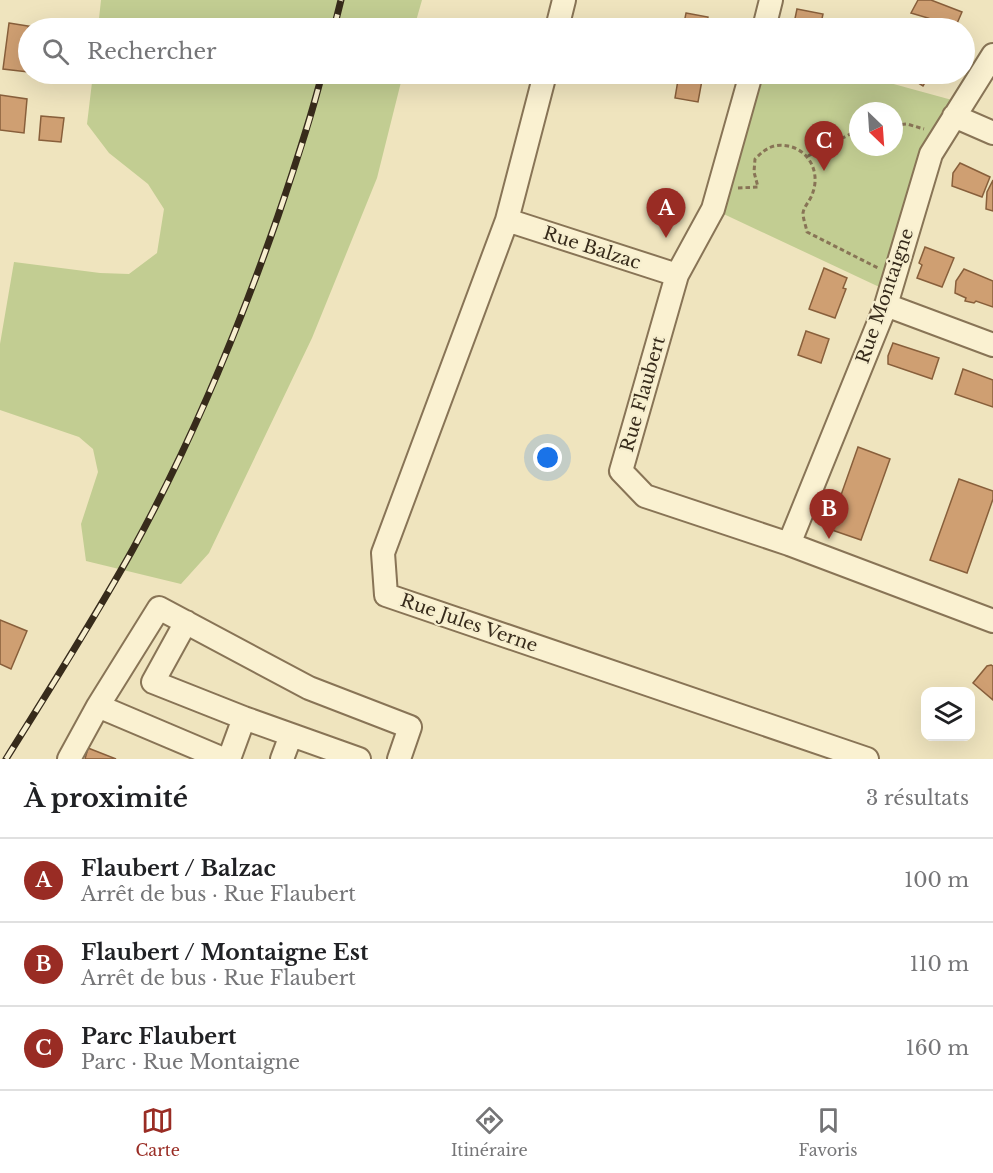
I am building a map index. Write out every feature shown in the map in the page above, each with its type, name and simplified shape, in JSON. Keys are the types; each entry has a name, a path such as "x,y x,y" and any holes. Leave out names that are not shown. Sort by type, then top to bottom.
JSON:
{"street":[{"path":"559,18 564,0"},
{"path":"766,18 771,0"},
{"name":"Rue Montaigne","path":"975,83 993,54"},
{"name":"Rue Jules Verne","path":"542,84 507,220 383,553 386,594 867,759"},
{"name":"Rue Flaubert","path":"748,84 713,209 677,275 621,471 645,496 789,544 993,621"},
{"name":"Rue Montaigne","path":"789,544 886,305 931,154 974,84"},
{"path":"949,125 993,133"},
{"name":"Rue Balzac","path":"507,220 677,275"},
{"path":"886,305 993,345"},
{"path":"69,759 98,706 159,608 309,688 410,727 399,759"},
{"path":"186,622 153,682 244,718 359,759"},
{"path":"98,706 223,759"},
{"path":"229,759 244,718"},
{"path":"282,759 291,735"}],"path":[{"path":"903,124 949,125"},
{"path":"808,156 849,134"},
{"path":"718,189 758,187 754,172 755,159 766,148 781,145 795,147 808,156 814,170 814,191 803,212 807,232 894,277"}],"green space":[{"path":"101,0 422,0 417,18 99,18"},
{"path":"92,84 400,84 377,178 312,338 209,553 181,584 86,561 81,524 98,472 93,449 79,437 0,410 0,344 14,262 100,273 129,274 157,253 164,209 148,184 109,153 87,124"},
{"path":"748,84 894,84 963,103 890,292 713,209"}],"building":[{"path":"918,0 931,0 962,12 959,18 928,18 911,13"},
{"path":"797,9 823,14 822,18 795,18"},
{"path":"686,13 708,17 708,18 685,18"},
{"path":"9,23 18,24 18,71 3,69"},
{"path":"677,84 701,84 698,102 675,98"},
{"path":"0,95 27,99 24,133 0,130"},
{"path":"41,116 64,118 61,142 39,140"},
{"path":"960,163 990,177 982,197 952,186 953,173"},
{"path":"993,180 993,211 986,209 987,192"},
{"path":"925,247 954,258 942,287 917,278 922,265 919,263"},
{"path":"824,268 847,278 843,288 846,289 835,318 809,309"},
{"path":"964,269 993,281 993,307 976,301 974,303 965,301 966,298 955,293 956,281"},
{"path":"806,331 829,339 821,363 798,355"},
{"path":"893,343 939,358 932,379 888,364 888,356"},
{"path":"963,369 993,380 993,407 955,394"},
{"path":"858,447 890,459 861,540 829,529"},
{"path":"959,479 993,491 993,499 967,573 930,560"},
{"path":"0,620 27,631 11,669 0,664"},
{"path":"987,666 993,666 993,700 973,683"},
{"path":"88,748 116,759 85,759"}],"railway":[{"path":"336,18 341,0"},
{"path":"6,759 118,576 194,427 263,259 302,145 319,84"}],"place":[{"name":"Parc Flaubert","path":"824,171"},
{"name":"Flaubert / Balzac","path":"666,238"},
{"name":"Flaubert / Montaigne Est","path":"829,539"}]}
